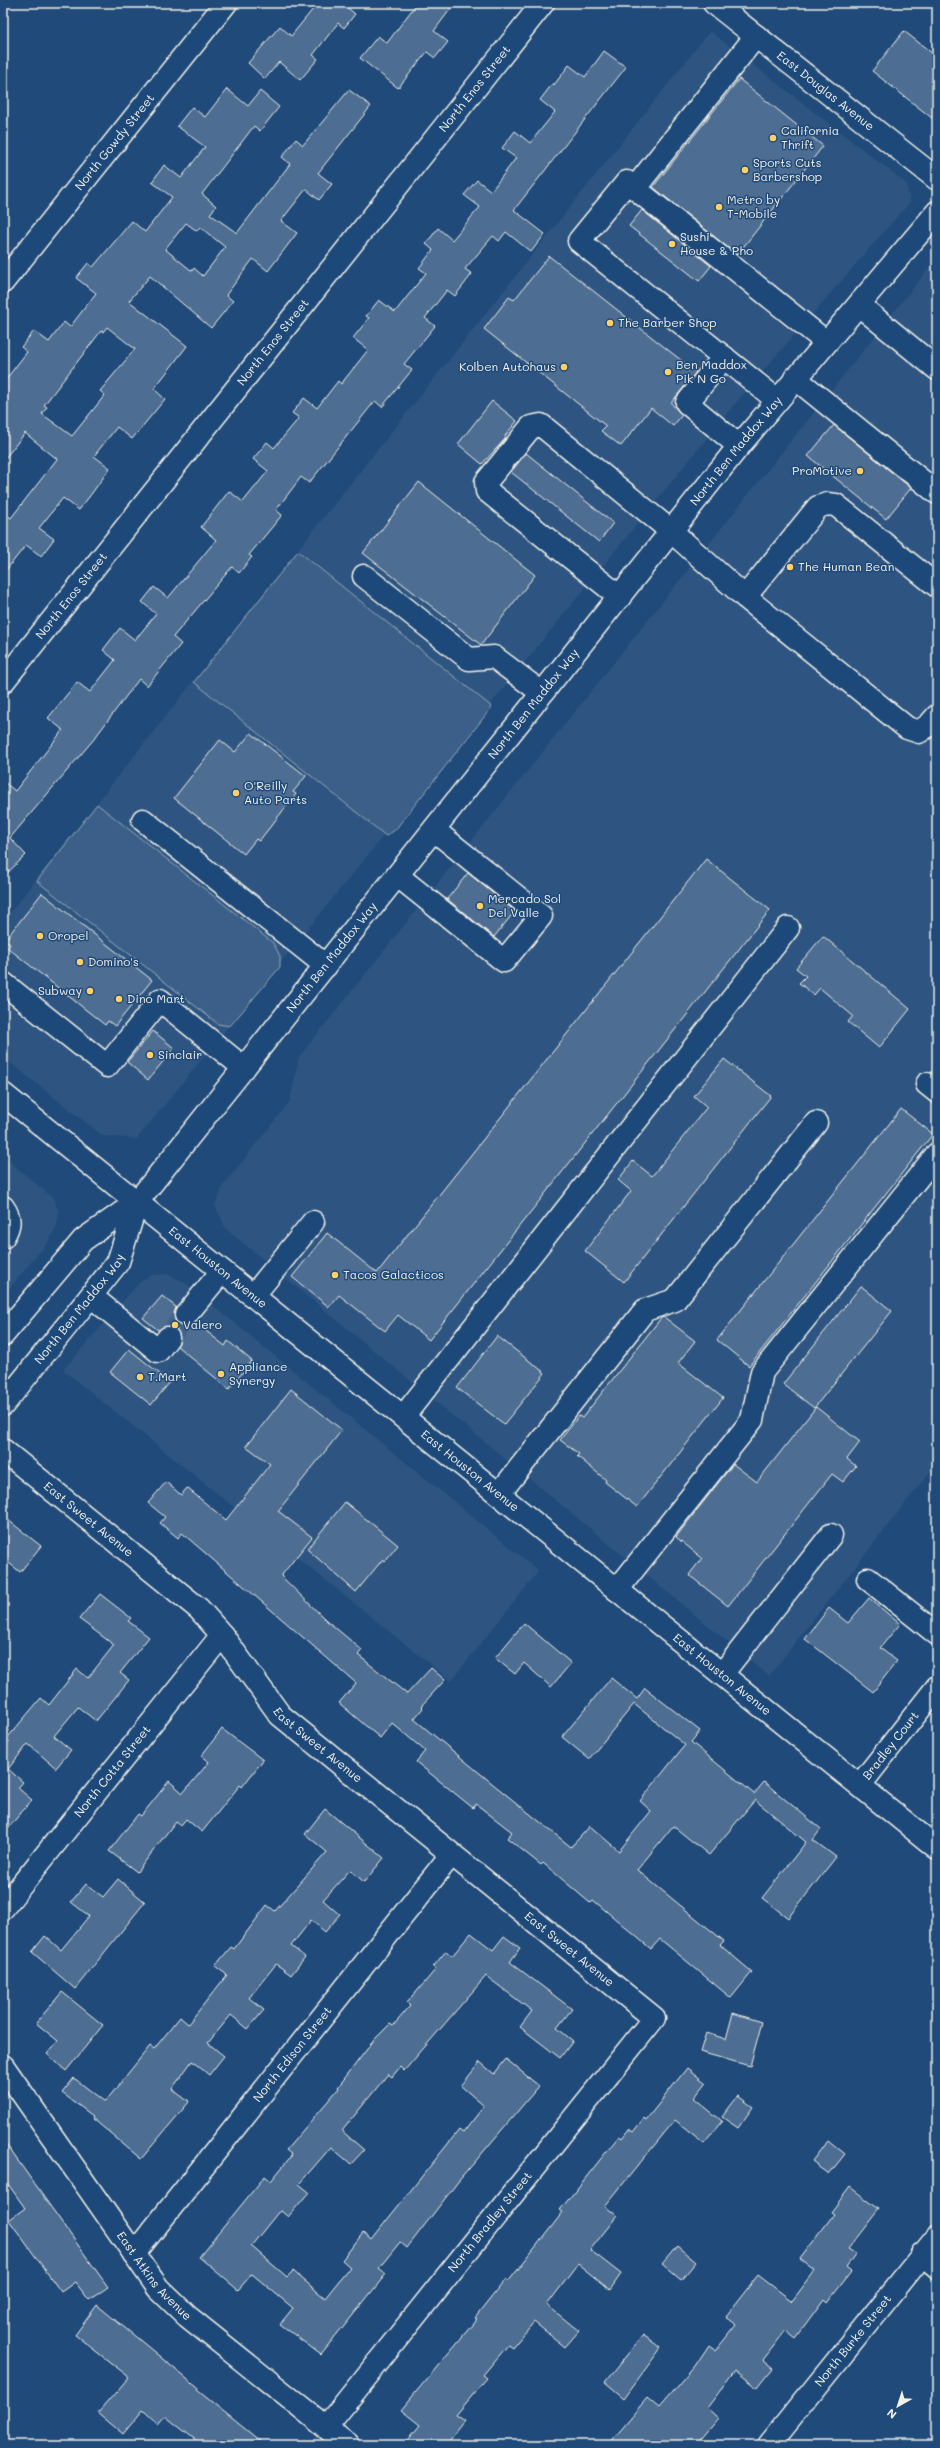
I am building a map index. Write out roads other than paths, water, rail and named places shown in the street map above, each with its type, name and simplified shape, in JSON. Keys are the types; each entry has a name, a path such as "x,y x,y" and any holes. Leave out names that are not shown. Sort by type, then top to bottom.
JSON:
{"street":[{"name":"North Gowdy Street","path":"3,282 226,3"},
{"name":"North Enos Street","path":"3,682 543,3"},
{"name":"East Douglas Avenue","path":"714,3 937,179"},
{"path":"635,188 756,36"},
{"path":"777,400 579,241 627,182 826,342"},
{"name":"North Ben Maddox Way","path":"3,1334 83,1240 137,1202 739,446 937,212"},
{"path":"859,305 935,364"},
{"path":"724,357 687,403 739,446"},
{"path":"796,378 937,493"},
{"path":"620,597 487,491 486,482 531,427 541,425 672,531 745,597 907,728 919,732 930,724 937,716"},
{"path":"745,597 818,507 827,504 836,505 937,586"},
{"path":"364,576 470,659 494,657 542,694"},
{"path":"143,820 326,966"},
{"path":"398,876 504,961 541,916 434,830"},
{"path":"403,1417 788,928"},
{"path":"3,983 107,1066 160,1000 244,1068"},
{"name":"East Houston Avenue","path":"3,1094 937,1848"},
{"path":"499,1494 645,1310 675,1300 816,1123"},
{"path":"617,1590 752,1420 762,1372 937,1154"},
{"name":"North Ben Maddox Way","path":"3,1405 118,1262 137,1202"},
{"path":"3,1207 9,1217 8,1228 3,1237"},
{"path":"253,1296 313,1222"},
{"path":"186,1315 222,1271"},
{"path":"90,1296 158,1351 168,1338"},
{"name":"East Sweet Avenue","path":"3,1450 199,1609 222,1635 280,1715 654,2018"},
{"path":"722,1674 831,1535"},
{"path":"868,1579 936,1632"},
{"name":"North Cotta Street","path":"3,1908 222,1635"},
{"name":"Bradley Court","path":"860,1785 937,1687"},
{"name":"North Edison Street","path":"134,2254 451,1855"},
{"name":"North Bradley Street","path":"326,2427 654,2018"},
{"name":"East Atkins Avenue","path":"3,2066 158,2288 187,2316 348,2445"},
{"name":"North Burke Street","path":"769,2445 930,2261 937,2237"}],"tunnel":[{"path":"168,1338 186,1315"}],"place":[{"name":"California Thrift","path":"773,138"},
{"name":"Sports Cuts Barbershop","path":"745,170"},
{"name":"Metro by T-Mobile","path":"719,207"},
{"name":"Sushi House & Pho","path":"672,244"},
{"name":"The Barber Shop","path":"610,323"},
{"name":"Kolben Autohaus","path":"564,367"},
{"name":"Ben Maddox Pik N Go","path":"668,372"},
{"name":"ProMotive","path":"860,471"},
{"name":"The Human Bean","path":"790,567"},
{"name":"O'Reilly Auto Parts","path":"236,793"},
{"name":"Mercado Sol Del Valle","path":"480,906"},
{"name":"Oropel","path":"40,936"},
{"name":"Domino's","path":"80,962"},
{"name":"Subway","path":"90,991"},
{"name":"Dino Mart","path":"119,999"},
{"name":"Sinclair","path":"150,1055"},
{"name":"Tacos Galacticos","path":"335,1275"},
{"name":"Valero","path":"175,1325"},
{"name":"Appliance Synergy","path":"221,1374"},
{"name":"T.Mart","path":"140,1377"}]}
